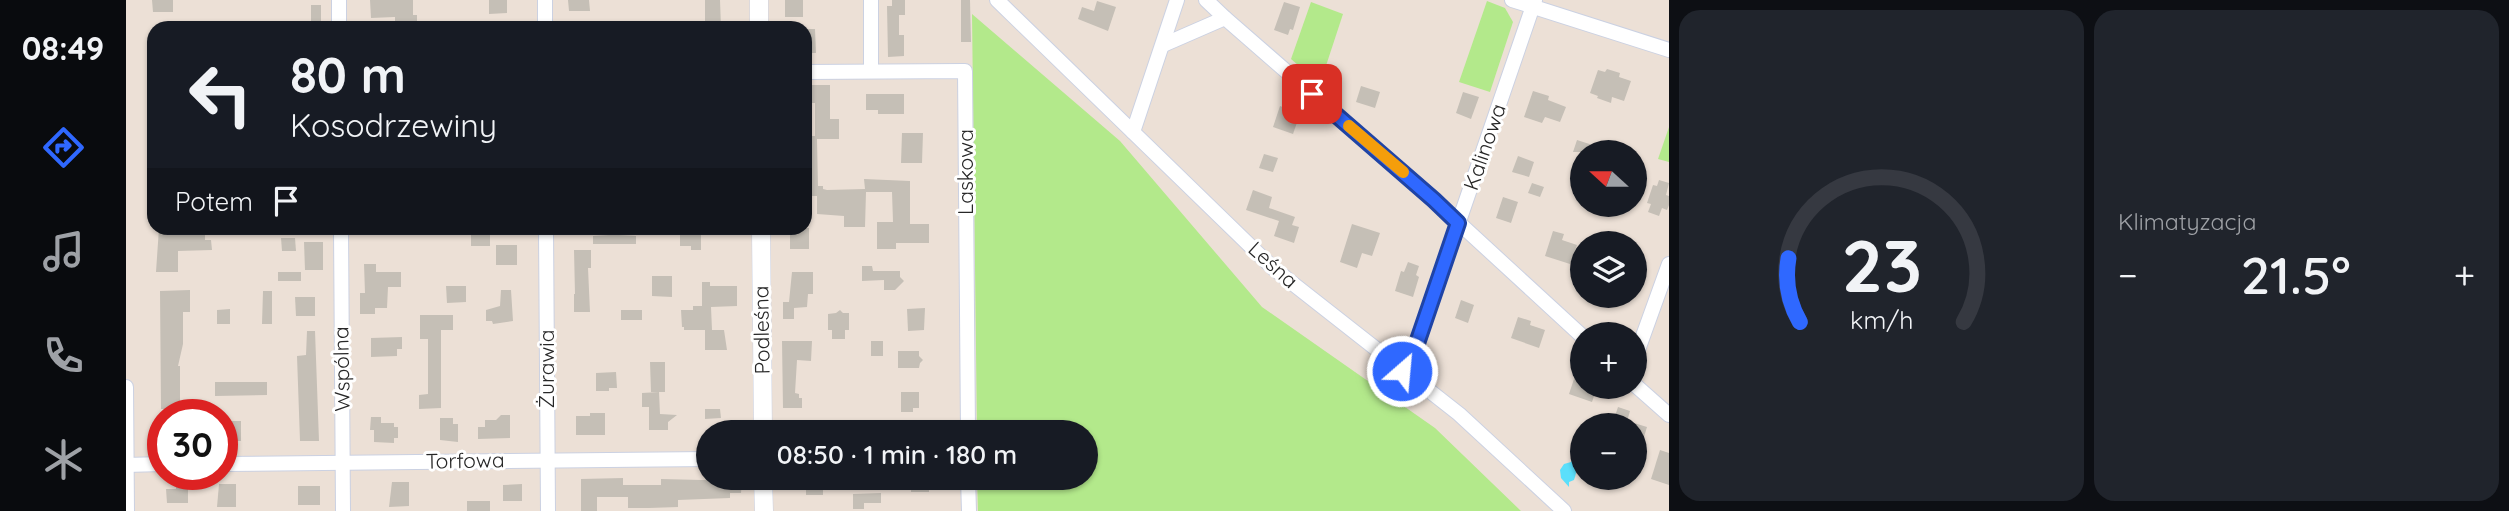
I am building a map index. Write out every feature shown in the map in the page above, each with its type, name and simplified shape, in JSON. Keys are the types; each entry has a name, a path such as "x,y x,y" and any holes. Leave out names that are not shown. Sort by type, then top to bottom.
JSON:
{"street":[{"path":"339,0 339,21"},
{"path":"545,0 545,21"},
{"path":"759,0 759,21"},
{"path":"871,0 872,71"},
{"name":"Leśna","path":"997,0 1273,268 1459,414 1564,511"},
{"path":"1133,132 1177,0"},
{"path":"1206,0 1434,200 1570,324"},
{"path":"1512,0 1534,4 1669,50"},
{"name":"Kalinowa","path":"1402,371 1413,355 1534,4"},
{"path":"1163,45 1225,18"},
{"name":"Laskowa","path":"812,72 965,71 968,420"},
{"name":"Wspólna","path":"341,235 343,511"},
{"name":"Żurawia","path":"546,235 548,511"},
{"name":"Podleśna","path":"761,235 763,420"},
{"path":"1647,326 1668,269"},
{"path":"126,387 127,511"},
{"path":"1647,396 1669,415"},
{"name":"Torfowa","path":"238,464 696,459"},
{"path":"126,465 147,464"},
{"path":"763,490 764,511"},
{"path":"968,490 969,511"}],"green space":[{"path":"1487,1 1505,8 1513,22 1490,92 1459,82"},
{"path":"1311,2 1343,14 1320,84 1291,59"},
{"path":"972,14 1120,141 1262,307 1435,428 1521,511 978,511 977,490 1098,490 1098,420 977,420"},
{"path":"1669,127 1669,162 1658,159"}],"water":[{"path":"1570,462 1569,487 1561,478 1560,470 1564,464"}],"building":[{"path":"152,0 173,0 173,12 153,12"},
{"path":"370,0 413,0 413,15 417,15 417,21 395,21 395,17 371,18"},
{"path":"489,0 507,0 507,13 489,14"},
{"path":"568,0 589,0 590,11 569,11"},
{"path":"705,0 720,0 721,21 705,21"},
{"path":"785,0 803,0 803,17 785,17"},
{"path":"892,0 905,0 905,15 899,15 899,35 904,35 904,56 888,57 887,6 892,6"},
{"path":"961,0 970,0 971,42 961,42"},
{"path":"1097,1 1116,7 1108,31 1078,19 1082,7 1094,11"},
{"path":"1284,2 1300,7 1293,30 1290,29 1288,35 1274,30"},
{"path":"311,5 321,5 321,21 311,21"},
{"path":"812,29 815,29 816,53 812,53"},
{"path":"1607,69 1620,73 1619,77 1631,81 1624,101 1612,97 1611,103 1590,93 1598,70 1605,72"},
{"path":"812,85 830,85 830,119 839,119 839,139 817,139 818,186 827,190 865,189 864,179 910,181 910,224 929,224 929,243 896,243 896,249 877,249 877,222 893,222 892,192 866,192 865,227 844,227 844,216 817,214 817,196 812,196 815,103 812,103"},
{"path":"1361,86 1380,92 1375,108 1356,102"},
{"path":"1533,91 1549,96 1548,100 1566,107 1560,122 1545,117 1542,123 1524,117"},
{"path":"1463,92 1479,97 1471,119 1456,113"},
{"path":"866,94 904,94 904,114 878,114 878,110 866,110"},
{"path":"1280,106 1300,114 1293,134 1273,127"},
{"path":"902,133 923,133 922,163 901,163"},
{"path":"1264,154 1278,158 1273,172 1259,168"},
{"path":"1518,156 1534,162 1529,177 1512,172"},
{"path":"1659,180 1669,183 1666,195 1669,196 1669,205 1667,210 1662,208 1659,216 1648,212 1651,204 1647,203 1653,185 1657,186"},
{"path":"1532,183 1544,187 1540,197 1528,193"},
{"path":"1253,190 1272,197 1269,208 1295,217 1292,225 1299,227 1294,243 1274,236 1279,221 1246,210"},
{"path":"1503,197 1518,202 1511,223 1496,218"},
{"path":"1352,224 1380,233 1372,256 1362,253 1357,268 1340,262"},
{"path":"1553,231 1564,234 1562,240 1570,243 1570,264 1545,256"},
{"path":"159,235 205,235 205,240 211,240 212,250 178,251 178,272 156,272"},
{"path":"471,235 490,235 490,246 471,246"},
{"path":"680,235 701,235 701,250 680,246"},
{"path":"790,235 809,235 809,249 790,249"},
{"path":"593,236 636,236 636,244 593,244"},
{"path":"281,238 295,238 296,251 282,251"},
{"path":"304,242 323,242 323,270 305,270"},
{"path":"496,245 517,245 517,265 496,265"},
{"path":"574,250 591,250 591,268 588,268 590,312 574,312"},
{"path":"1408,262 1419,266 1413,297 1395,291 1401,271 1404,272"},
{"path":"364,264 376,264 376,272 401,272 401,287 388,287 387,308 375,308 375,314 360,314 360,293 365,293"},
{"path":"862,266 872,266 873,271 900,271 900,277 904,281 895,290 884,290 884,280 862,281"},
{"path":"278,272 301,272 301,281 278,281"},
{"path":"792,272 813,272 813,294 808,294 807,307 794,308 794,319 783,319 783,302 789,302"},
{"path":"652,276 672,276 672,297 652,296"},
{"path":"702,282 710,282 710,286 737,286 737,306 711,307 712,330 724,330 727,350 705,350 705,330 684,330 682,327 681,310 693,310 693,306 702,306"},
{"path":"446,286 466,286 466,302 447,303"},
{"path":"190,290 190,312 183,312 183,344 178,366 180,399 161,399 160,291"},
{"path":"501,290 511,290 513,321 493,324 492,321 486,321 486,310 500,306"},
{"path":"263,291 272,291 272,324 262,324"},
{"path":"295,297 315,297 315,316 296,316"},
{"path":"1461,300 1474,305 1468,323 1455,318"},
{"path":"925,308 924,330 908,331 907,309"},
{"path":"230,309 230,324 217,324 217,310"},
{"path":"621,310 642,310 642,320 621,320"},
{"path":"840,310 849,313 849,330 845,330 845,339 832,339 832,330 828,330 828,314"},
{"path":"420,315 453,315 453,330 441,330 441,408 419,409 419,395 428,394 428,339 420,339"},
{"path":"1518,317 1545,330 1539,348 1511,338"},
{"path":"307,331 315,331 319,441 300,441 297,356 306,355"},
{"path":"402,337 402,349 397,349 397,356 371,357 371,338"},
{"path":"782,341 812,341 811,361 797,360 795,393 802,398 802,408 783,408"},
{"path":"871,341 883,341 883,356 871,356"},
{"path":"898,351 919,351 923,360 919,368 898,368"},
{"path":"650,362 665,362 665,392 651,392"},
{"path":"616,372 617,388 596,391 596,373"},
{"path":"215,382 267,382 267,395 215,396"},
{"path":"659,392 660,414 677,415 668,422 668,430 649,430 649,407 642,407 642,393"},
{"path":"901,392 919,392 919,408 913,408 913,412 901,412"},
{"path":"1618,407 1630,411 1629,413 1616,413"},
{"path":"705,409 720,409 721,418 705,419"},
{"path":"590,413 605,413 605,435 576,435 576,416 590,416"},
{"path":"501,415 510,415 510,438 478,439 478,427 485,427 485,420 496,420"},
{"path":"371,417 381,417 381,423 394,423 394,427 398,427 398,438 394,438 394,443 374,442 374,430 370,430"},
{"path":"440,418 453,418 453,424 458,424 458,442 440,440"},
{"path":"238,421 241,421 241,441 238,441"},
{"path":"1660,450 1669,453 1669,485 1651,479"},
{"path":"623,478 623,485 661,485 661,479 696,480 696,490 741,490 741,493 730,493 730,498 678,500 678,507 628,508 628,497 597,497 597,511 581,511 581,479"},
{"path":"392,482 409,482 409,506 389,507"},
{"path":"522,484 522,501 503,501 503,485"},
{"path":"298,486 320,486 320,505 298,505"},
{"path":"166,490 188,490 188,503 167,503"},
{"path":"218,490 236,490 236,507 217,507"},
{"path":"806,490 823,490 823,495 806,495"},
{"path":"911,490 929,490 929,492"},
{"path":"881,493 881,503 864,503 864,509 853,509 853,494"},
{"path":"467,501 490,501 490,511 467,511"}],"slow traffic":[{"path":"1349,126 1403,172"}],"route":[{"path":"1312,94 1458,223 1413,355 1402,371"}]}
